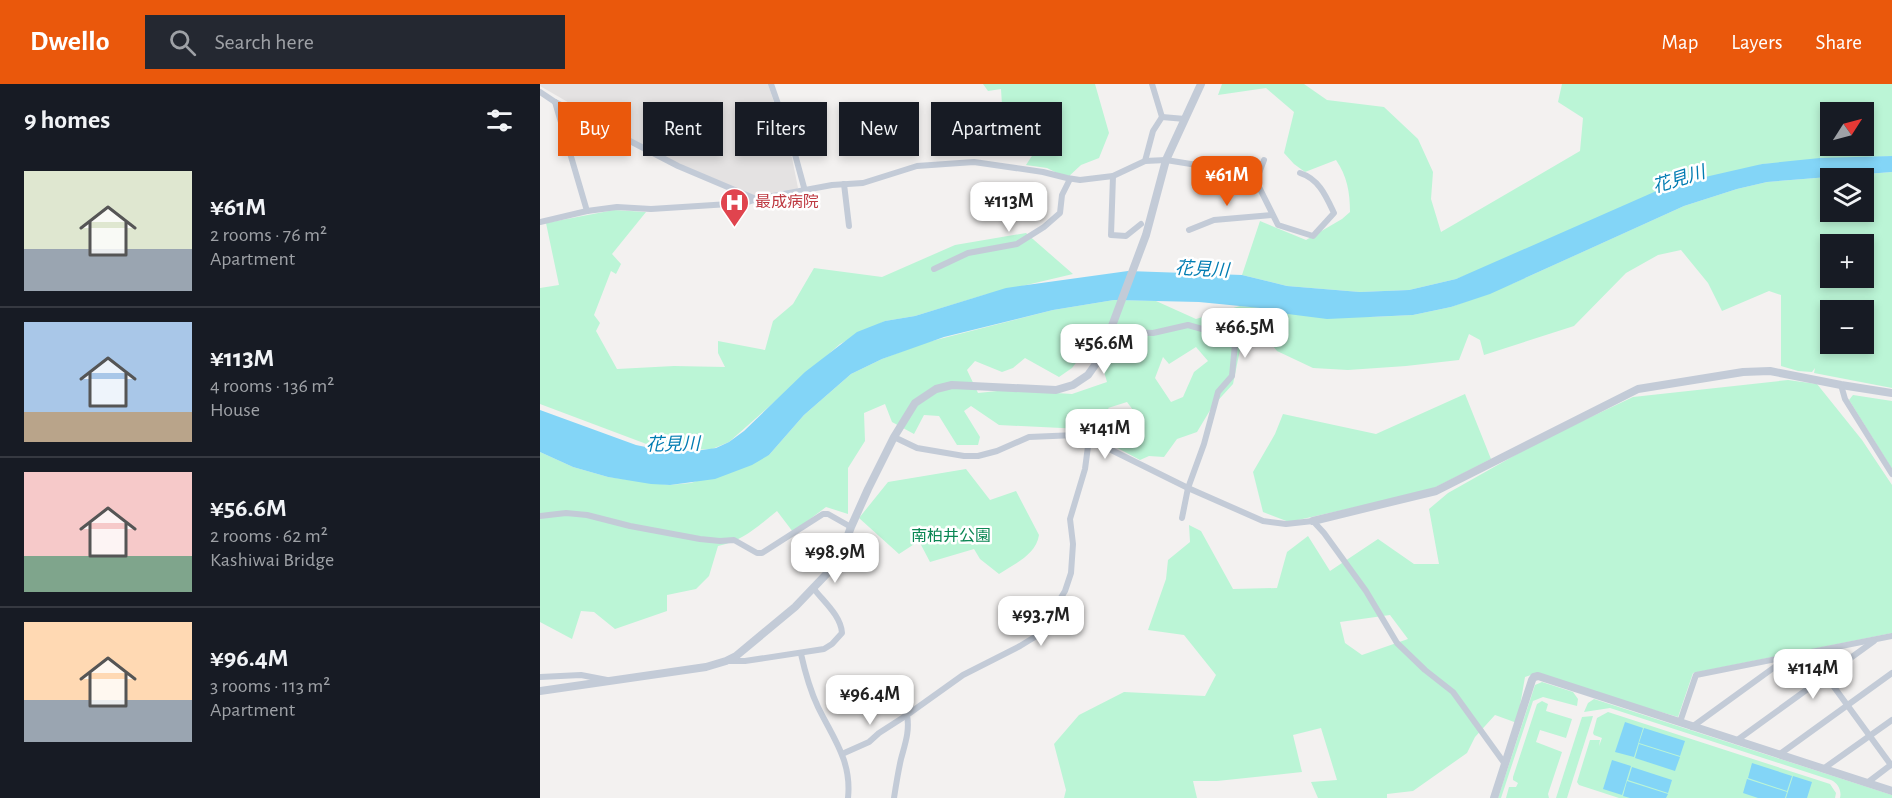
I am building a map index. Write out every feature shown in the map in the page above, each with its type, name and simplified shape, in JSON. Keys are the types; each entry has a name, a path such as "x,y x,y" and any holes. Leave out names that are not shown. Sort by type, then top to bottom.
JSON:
{"street":[{"path":"771,84 793,147 805,191"},
{"path":"1145,161 1153,131 1162,117 1152,84"},
{"path":"540,691 706,667 736,656 814,588 838,562 850,527 894,437 915,403 936,389 952,384 1056,390 1073,385 1088,375 1100,358 1146,235 1166,160 1201,84"},
{"path":"540,92 678,166 757,199"},
{"path":"555,102 587,211"},
{"path":"1162,117 1185,119"},
{"path":"540,222 616,207 651,209 745,203 844,184 863,183 917,166 974,162 1080,180 1113,176 1145,161 1166,160 1197,165 1257,182"},
{"path":"1264,160 1257,182 1278,225 1313,236 1334,213 1313,179 1300,173"},
{"path":"1113,176 1111,235 1126,236 1142,224"},
{"path":"934,269 968,253 1017,244 1044,227 1060,213 1062,195 1070,179"},
{"path":"844,184 849,226"},
{"path":"1189,230 1214,220 1272,215"},
{"path":"1112,327 1153,333 1188,325 1236,333 1232,376 1218,392 1204,444 1188,488 1182,518"},
{"path":"894,437 917,448 964,456 978,456 997,451 1029,437 1076,435 1089,439 1188,488 1263,520 1286,524 1313,521 1436,491 1638,389 1743,372 1770,371 1892,393"},
{"path":"1841,385 1845,399 1892,474"},
{"path":"842,754 869,742 963,675 1032,639 1043,627 1065,591 1071,573 1073,544 1070,519 1085,469 1089,439"},
{"path":"540,516 566,513 587,515 630,526 700,539 734,540 757,553 762,553 823,514 828,514 850,527"},
{"path":"1313,521 1366,591 1397,643 1453,692 1505,765"},
{"path":"726,661 801,654 824,649 832,644 842,633 841,627 837,617 814,588"},
{"path":"1680,722 1696,675 1892,636"},
{"path":"1736,741 1876,639"},
{"path":"801,654 817,705 842,754 849,777 848,798"},
{"path":"1692,727 1789,657"},
{"path":"1780,754 1892,673"},
{"path":"540,677 581,675 607,680"},
{"path":"1494,798 1532,680 1538,676 1892,791"},
{"path":"1826,676 1891,765 1867,783"},
{"path":"894,798 906,743 907,715"},
{"path":"1824,769 1892,720"}],"shaded area":[{"path":"540,84 768,84 774,102 735,102 735,156 791,156 798,188 792,193 753,197 663,156 723,156 723,102 643,102 643,146 631,139 631,102 568,102"}],"green space":[{"path":"983,84 1095,84 1109,133 1099,158 1081,165 1067,178 1047,168 1026,165 1032,156 1062,156 1062,102 1002,102 1001,89 988,91"},
{"path":"1222,84 1304,84 1327,100 1384,107 1418,139 1433,172 1431,199 1441,232 1580,151 1583,118 1558,102 1562,84 1892,84 1892,156 1762,164 1456,279 1409,290 1360,292 1287,286 1242,275 1260,221 1306,240 1350,212 1348,191 1345,178 1336,160 1305,172 1284,153 1294,112 1266,88 1218,95"},
{"path":"1892,172 1892,388 1814,373 1815,368 1812,372 1781,366 1781,295 1769,291 1722,311 1708,283 1681,250 1658,255 1626,273 1574,326 1484,355 1480,340 1469,334 1459,360 1348,370 1313,368 1277,351 1262,333 1249,328 1241,345 1233,384 1212,407 1197,432 1177,439 1164,457 1149,456 1140,460 1082,429 999,425 971,406 964,411 980,437 978,445 957,445 939,416 924,415 914,434 892,422 885,404 864,413 865,441 848,468 848,514 826,507 793,532 777,511 742,537 718,546 709,576 696,589 667,595 667,611 615,629 594,612 581,611 572,639 540,622 540,452 573,467 608,477 669,485 691,483 769,455 804,415 851,374 924,343 1053,310 1114,300 1156,301 1196,319 1240,306 1372,317 1413,315 1451,307 1514,283 1684,206 1767,182 1820,178 1820,222 1874,222 1874,173","holes":["1091,343 1100,358 1107,382 1072,394 1007,390 978,393 967,370 975,361 1002,372 1013,368 1025,358 1059,377 1072,368","1196,347 1208,361 1194,372 1183,397 1171,402 1155,378 1163,357 1169,364","1127,402 1139,418 1137,432 1131,437 1108,408"]},
{"path":"614,210 646,212 612,254 621,264 616,274 611,271 594,315 600,323 596,331 617,369 674,366 725,367 718,353 718,341 765,350 773,321 793,304 814,268 882,277 955,245 1026,233 1073,274 984,295 915,316 885,321 840,344 729,442 712,449 665,451 540,404 540,288 559,285 546,223"},
{"path":"1788,380 1817,384 1862,440 1892,485 1892,633 1693,673 1678,717 1537,673 1525,677 1517,723 1495,715 1475,737 1467,753 1413,791 1387,794 1387,798 1318,798 1311,782 1337,780 1321,728 1293,735 1302,772 1217,781 1193,781 1197,798 1064,798 1066,790 1054,744 1079,715 1124,692 1205,696 1216,675 1184,635 1148,630 1166,579 1168,560 1190,542 1189,525 1201,531 1233,589 1277,588 1287,552 1308,536 1330,571 1378,539 1414,564 1439,564 1429,509 1448,493 1540,441 1633,397","holes":["1390,615 1408,639 1362,655 1345,643 1340,622"]},
{"path":"1465,394 1491,459 1428,491 1289,522 1263,512 1253,472 1275,434 1283,414 1376,434"},
{"path":"1853,395 1892,401 1892,469 1849,400"},
{"name":"南柏井公園","path":"966,469 990,500 1016,491 1039,535 1034,548 1029,553 999,574 980,559 974,549 930,562 919,541 899,554 859,518 888,482"},
{"path":"1542,682 1573,692 1578,699 1577,706 1543,697 1533,701 1501,798 1498,798 1535,685"},
{"path":"1594,699 1892,795 1892,798 1840,798 1839,788 1831,780 1610,708 1584,712 1588,703"},
{"path":"1542,701 1548,704 1546,711 1572,719 1566,738 1540,730 1536,742 1562,752 1548,794 1549,798 1506,798 1509,787 1516,787 1518,783 1513,780 1513,777 1537,704"},
{"path":"1608,712 1830,784 1836,793 1835,798 1619,798 1579,785 1577,782 1590,740 1600,740 1599,746 1602,738 1593,733 1597,718"},
{"path":"1593,716 1567,798 1556,798 1582,717"}],"water":[{"path":"1892,156 1892,172 1874,173 1874,168 1820,168 1820,178 1767,182 1737,189 1684,206 1490,294 1451,307 1413,315 1327,319 1260,308 1199,302 1114,300 1053,310 944,337 882,359 851,374 804,415 769,455 752,465 715,479 670,485 651,484 608,477 573,467 540,452 540,410 636,445 665,451 716,448 744,431 805,372 857,332 885,321 915,316 1006,288 1128,271 1242,275 1287,286 1360,292 1409,290 1456,279 1670,185 1762,164 1820,158"},
{"path":"1625,722 1643,728 1634,757 1615,752"},
{"path":"1644,728 1685,741 1680,756 1639,743"},
{"path":"1639,744 1680,757 1675,771 1635,758"},
{"path":"1612,760 1631,766 1622,795 1603,789"},
{"path":"1752,763 1792,776 1787,791 1748,778"},
{"path":"1632,767 1672,780 1668,793 1628,780"},
{"path":"1793,776 1812,782 1807,798 1786,798"},
{"path":"1747,779 1787,792 1785,798 1758,798 1743,793"},
{"path":"1627,781 1668,794 1666,798 1623,796"}],"place":[{"name":"最成病院","path":"734,228"}],"water label":[{"name":"花見川","path":"1679,180"},
{"name":"花見川","path":"1202,270"},
{"name":"花見川","path":"673,445"}]}
